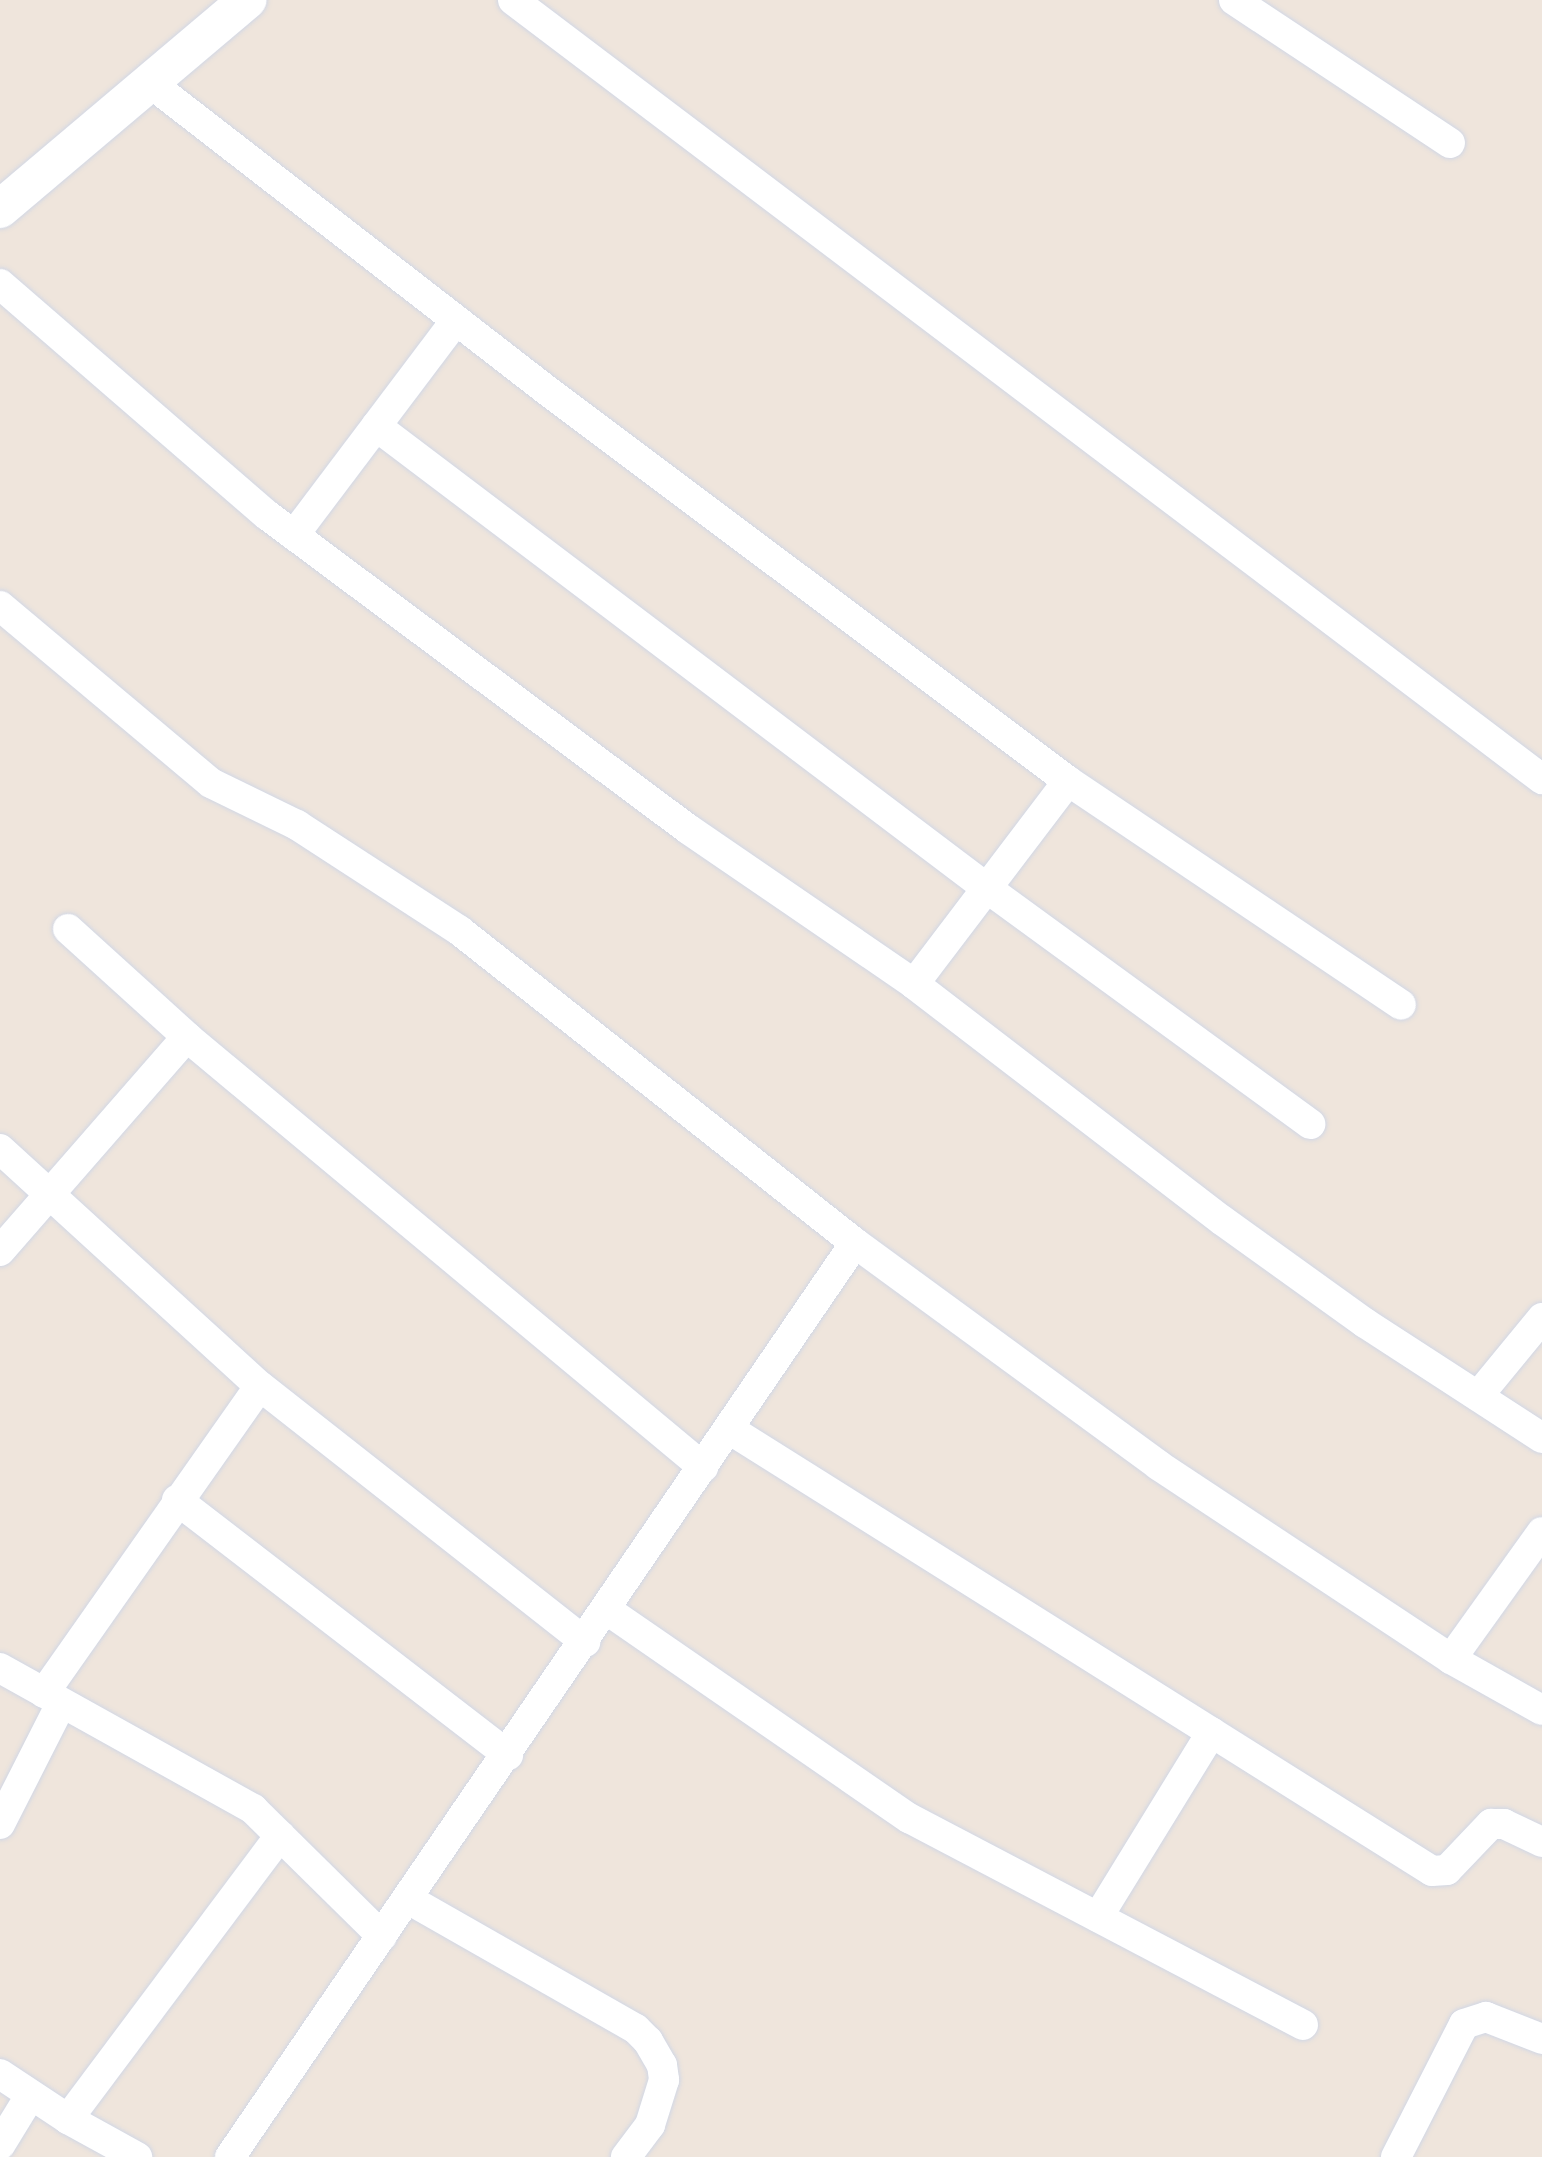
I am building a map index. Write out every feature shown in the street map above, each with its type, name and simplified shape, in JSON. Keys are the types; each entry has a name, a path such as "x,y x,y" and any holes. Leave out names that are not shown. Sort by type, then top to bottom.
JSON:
{"street":[{"path":"0,209 247,0"},
{"path":"513,0 1542,779"},
{"path":"1234,0 1450,143"},
{"path":"149,82 456,320 1068,781 1401,1006"},
{"path":"0,284 295,535 688,829 914,984 1223,1221 1365,1323 1542,1438"},
{"path":"295,535 456,320"},
{"path":"376,426 988,888 1310,1124"},
{"path":"0,606 211,783 297,825 460,931 855,1243 1158,1465 1451,1659 1542,1710"},
{"path":"914,984 1068,781"},
{"path":"68,929 187,1037 703,1467"},
{"path":"0,1251 187,1037"},
{"path":"0,1149 48,1197 260,1386 585,1642"},
{"path":"230,2157 508,1755 855,1243"},
{"path":"1478,1396 1542,1318"},
{"path":"0,1824 53,1699 177,1500 260,1386"},
{"path":"729,1429 1432,1871 1447,1870 1490,1824 1504,1824 1542,1842"},
{"path":"177,1500 508,1755"},
{"path":"1451,1659 1542,1532"},
{"path":"607,1610 909,1818 1303,2025"},
{"path":"0,1668 253,1809 382,1936"},
{"path":"1098,1917 1212,1732"},
{"path":"68,2119 280,1836"},
{"path":"408,1899 636,2029 648,2041 662,2065 664,2080 650,2125 626,2157"},
{"path":"1396,2157 1464,2024 1486,2017 1542,2039"},
{"path":"0,2074 30,2096 136,2157"},
{"path":"0,2145 30,2096"}]}
